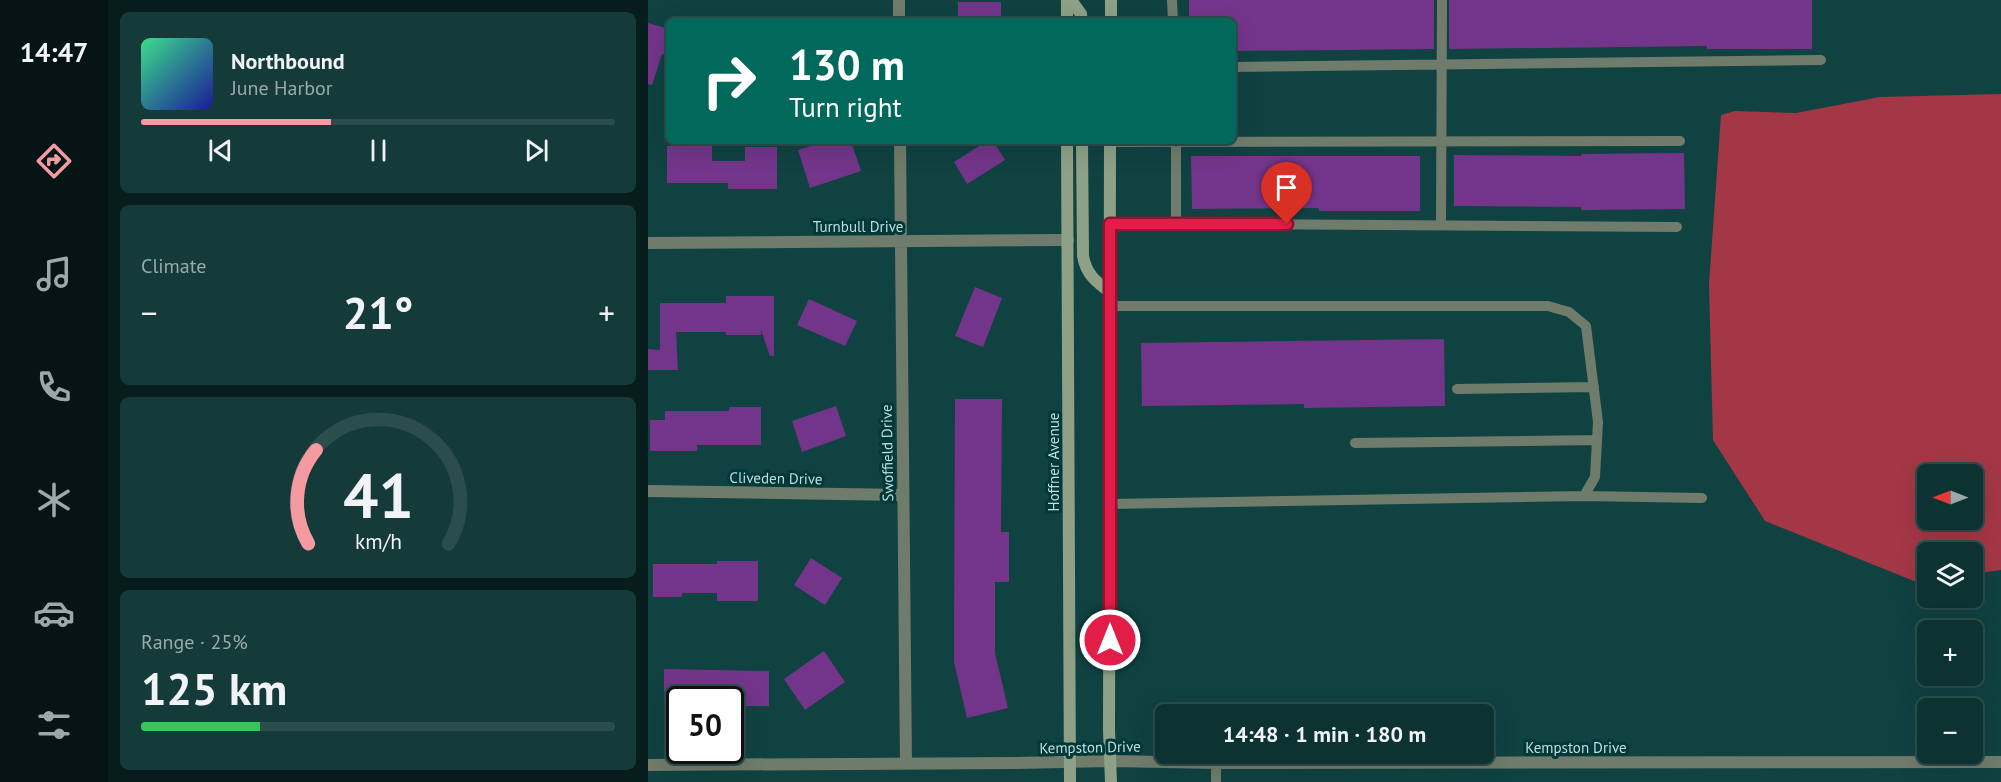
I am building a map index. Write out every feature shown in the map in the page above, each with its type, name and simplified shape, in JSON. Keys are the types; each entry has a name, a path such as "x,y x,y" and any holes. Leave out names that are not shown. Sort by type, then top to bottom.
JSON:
{"main road":[{"path":"1067,18 1069,0"},
{"path":"1069,0 1081,14 1082,18"},
{"path":"1110,18 1111,0"},
{"name":"Hoffner Avenue","path":"1067,144 1070,782"},
{"path":"1082,144 1083,256 1085,266 1093,280 1110,292"},
{"path":"1110,144 1111,782"}],"street":[{"path":"899,0 899,18"},
{"name":"Swoffield Drive","path":"900,144 906,764"},
{"name":"Turnbull Drive","path":"648,243 1068,240"},
{"name":"Cliveden Drive","path":"648,491 903,495"},
{"name":"Kempston Drive","path":"648,765 1155,762"},
{"name":"Kempston Drive","path":"1494,763 2001,762"}],"lane":[{"path":"1172,0 1173,18"},
{"path":"1441,225 1442,0"},
{"path":"1236,67 1821,60"},
{"path":"1236,142 1680,141"},
{"path":"1176,144 1176,224"},
{"path":"1110,224 1677,227"},
{"path":"1110,306 1548,306 1569,312 1586,326 1598,422 1595,477 1584,496"},
{"path":"1457,389 1594,387"},
{"path":"1355,443 1597,440"},
{"path":"1110,504 1584,496 1702,498"},
{"path":"1216,764 1216,782"}],"shaded area":[{"path":"2001,94 2001,570 1983,573 1983,542 1917,542 1917,581 1914,581 1765,521 1713,440 1709,284 1721,115 1735,111 1796,113 1880,97"}],"building":[{"path":"1189,0 1434,0 1434,49 1236,51 1236,18 1189,18"},
{"path":"1449,0 1812,0 1812,49 1707,49 1707,46 1449,49"},
{"path":"958,2 1001,2 1001,18 958,18"},
{"path":"648,23 666,28 666,55 662,54 652,85 648,84"},
{"path":"817,144 852,144 861,171 810,188 798,150"},
{"path":"982,144 995,144 1005,160 967,184 954,162"},
{"path":"667,146 712,146 712,161 745,161 745,147 777,147 777,189 728,189 728,183 667,183"},
{"path":"1684,153 1685,209 1581,210 1581,207 1454,206 1454,155 1581,156 1581,154"},
{"path":"1191,156 1420,156 1420,211 1319,211 1319,208 1192,209"},
{"path":"975,287 1002,298 983,347 955,336"},
{"path":"726,296 774,296 774,356 770,356 761,330 761,335 676,332 678,370 648,370 648,349 660,350 660,303 726,303"},
{"path":"809,299 857,321 845,346 797,325"},
{"path":"1444,339 1445,406 1304,408 1304,404 1142,406 1141,343"},
{"path":"955,399 1002,399 1001,532 1009,532 1009,582 995,582 995,653 1008,708 967,718 954,662"},
{"path":"836,406 846,436 802,452 792,421"},
{"path":"729,407 761,407 761,445 697,445 697,451 650,451 650,420 665,420 665,411 729,411"},
{"path":"811,558 842,578 825,605 794,585"},
{"path":"717,561 758,561 758,601 717,601 717,593 682,593 682,597 653,597 653,564 717,564"},
{"path":"824,651 845,682 805,710 784,679"},
{"path":"664,669 769,671 769,706 744,706 744,686 666,686 666,699 664,699"}],"route":[{"path":"1110,640 1110,224 1287,224"}]}
